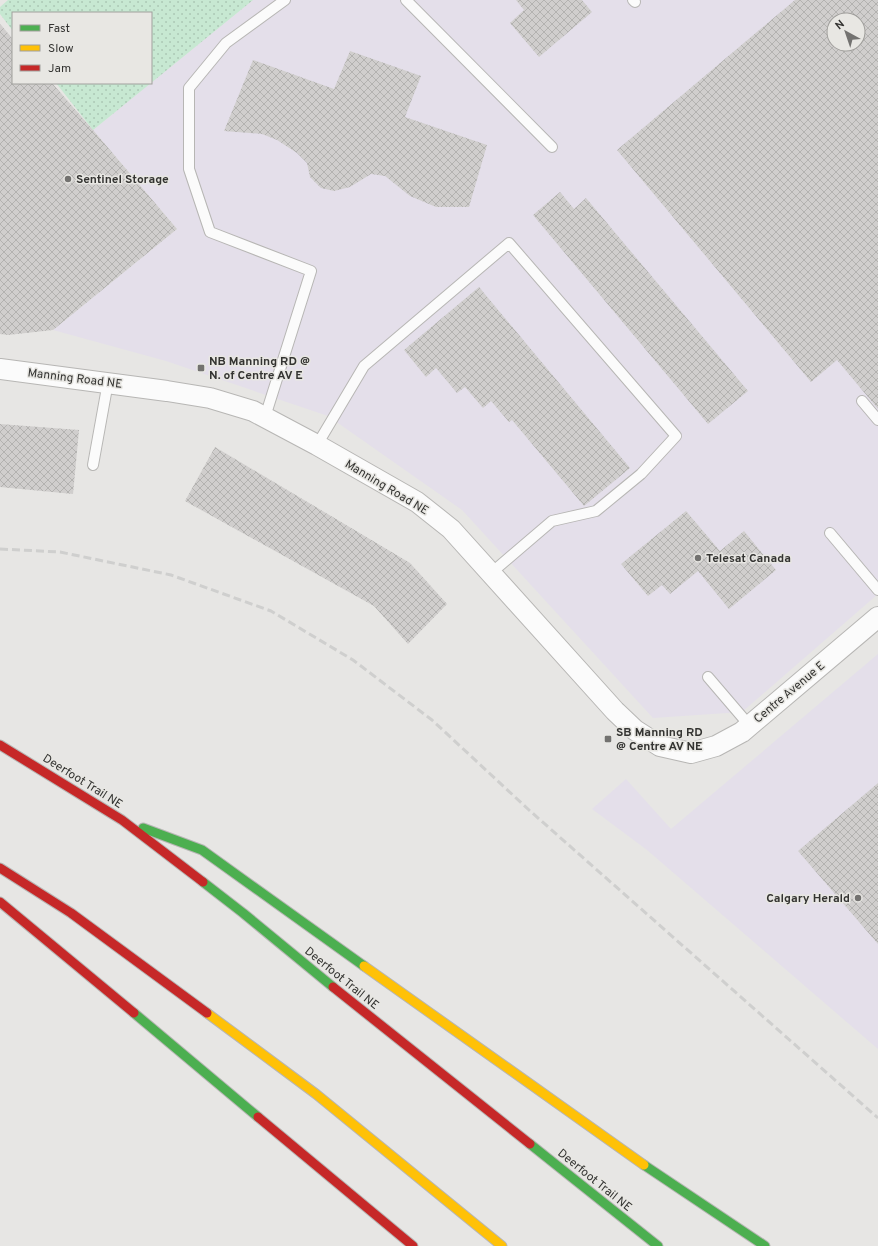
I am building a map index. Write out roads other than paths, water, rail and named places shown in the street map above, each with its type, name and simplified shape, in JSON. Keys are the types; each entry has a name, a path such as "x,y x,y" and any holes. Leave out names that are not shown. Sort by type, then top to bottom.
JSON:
{"highway":[{"name":"Deerfoot Trail NE","path":"0,744 122,820 243,913 366,1014 658,1246"},
{"path":"122,820 202,850 644,1165 765,1246"},
{"path":"0,868 71,913 316,1094 502,1246"},
{"path":"0,902 413,1246"}],"street":[{"name":"Manning Road NE","path":"0,369 167,390 210,398 265,416 417,502 451,529 615,711 635,730 660,746 691,753"},
{"name":"Centre Avenue E","path":"691,753 716,746 742,732 878,617"}],"lane":[{"path":"265,416 311,271 210,232 189,169 189,88 226,43 285,0"},
{"path":"406,0 552,147"},
{"path":"317,445 364,366 509,243 676,436 642,474 596,511 552,521 490,574"},
{"path":"93,466 108,382"},
{"path":"862,401 878,420"},
{"path":"830,533 878,590"},
{"path":"708,678 749,725"}],"railway":[{"path":"0,549 60,552 171,575 271,611 353,660 432,720 529,810 878,1118"}],"place":[{"name":"Sentinel Storage","path":"68,179"},
{"name":"NB Manning RD @ N. of Centre AV E","path":"201,368"},
{"name":"Telesat Canada","path":"698,558"},
{"name":"SB Manning RD @ Centre AV NE","path":"608,739"},
{"name":"Calgary Herald","path":"858,898"}]}
